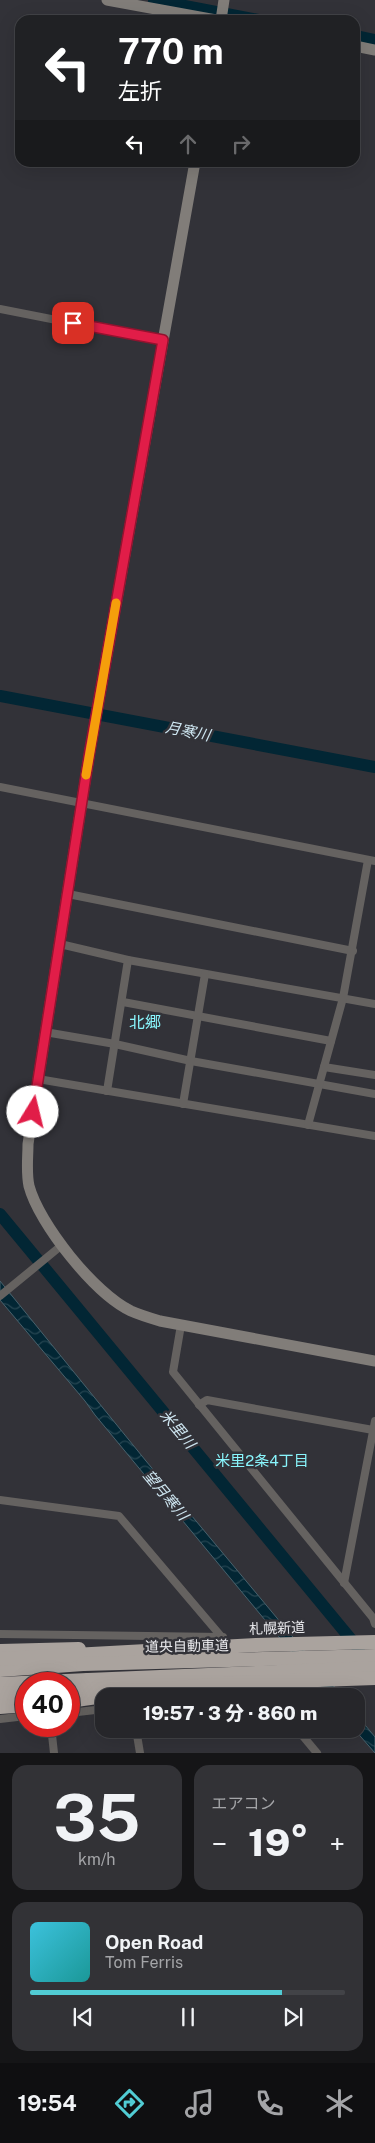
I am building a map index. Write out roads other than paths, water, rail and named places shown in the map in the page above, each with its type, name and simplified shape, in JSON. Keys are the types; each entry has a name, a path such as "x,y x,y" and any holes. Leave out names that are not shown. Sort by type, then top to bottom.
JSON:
{"highway":[{"name":"札幌新道","path":"0,1660 136,1651 375,1642"},
{"path":"0,1651 51,1648 136,1651"},
{"name":"道央自動車道","path":"0,1670 83,1664 375,1656"},
{"path":"0,1660 83,1664"},
{"name":"道央自動車道","path":"0,1684 375,1668"},
{"path":"177,1688 235,1683 375,1678"},
{"path":"80,1681 88,1680"},
{"path":"80,1690 95,1690"},
{"path":"0,1693 15,1692"},
{"path":"80,1699 95,1697"},
{"path":"0,1707 15,1708"}],"street":[{"path":"107,0 195,15"},
{"path":"220,15 224,2"},
{"path":"360,47 375,50"},
{"path":"194,167 82,802 28,1144 27,1169 29,1185 42,1216 62,1245 107,1295 130,1311 160,1321 375,1361"},
{"path":"0,309 163,340"},
{"path":"0,787 372,861 343,998 308,1125"},
{"path":"68,894 353,951"},
{"path":"60,944 128,960 375,1004"},
{"path":"108,1091 128,960"},
{"path":"183,1104 205,974"},
{"path":"123,1002 331,1042"},
{"path":"45,1032 115,1044 191,1061 375,1094"},
{"path":"324,1067 375,1075"},
{"path":"38,1079 375,1136"},
{"path":"0,1296 62,1245"},
{"path":"181,1325 173,1372 373,1618 375,1624"},
{"path":"198,1405 207,1400 373,1430"},
{"path":"344,1583 375,1421"},
{"path":"0,1500 119,1516 223,1637 263,1688"},
{"path":"0,1634 223,1637"},
{"path":"80,1711 95,1710"},
{"path":"0,1718 15,1712"},
{"path":"52,1737 54,1753"},
{"path":"138,1738 140,1753"},
{"path":"304,1738 317,1753"}],"water":[{"name":"望月寒川","path":"0,1281 146,1461 335,1688 321,1688 0,1300"},
{"path":"365,1725 375,1737 375,1753 362,1738 365,1738"}],"waterway":[{"path":"154,0 232,15"},
{"path":"360,37 375,40"},
{"name":"月寒川","path":"0,696 375,767"},
{"name":"米里川","path":"0,1214 359,1649"}],"district":[{"name":"北郷","path":"145,1022"},
{"name":"米里2条4丁目","path":"262,1460"}]}
